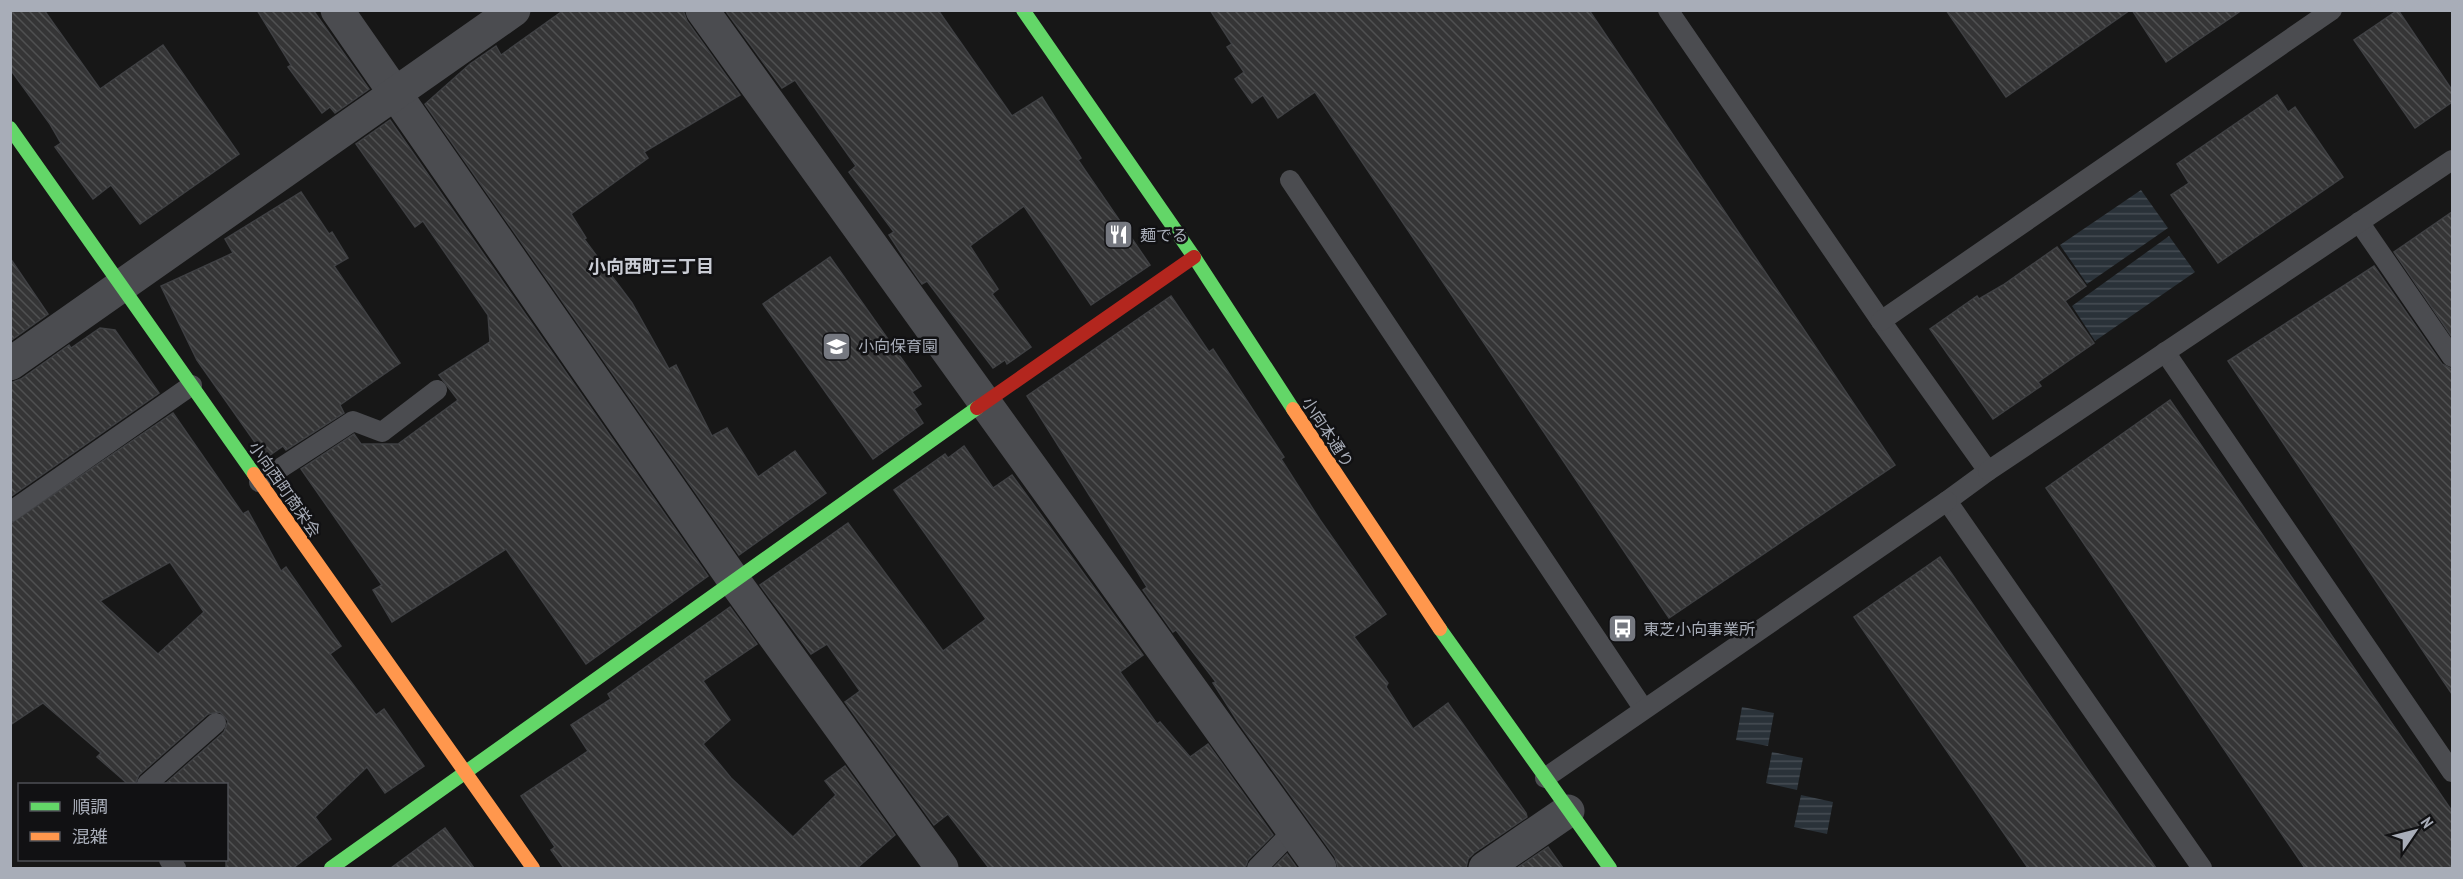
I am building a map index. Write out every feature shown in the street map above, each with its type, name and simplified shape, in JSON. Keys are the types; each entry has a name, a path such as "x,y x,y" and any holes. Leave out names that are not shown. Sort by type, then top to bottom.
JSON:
{"street":[{"path":"337,10 735,582 942,868"},
{"path":"10,364 123,287 514,10"},
{"path":"702,10 982,402 1320,868"},
{"name":"小向本通り","path":"1023,10 1194,257 1402,575 1610,868"},
{"name":"小向西町商栄会","path":"10,128 533,868"},
{"path":"331,868 735,582 982,402 1194,257"},
{"path":"1485,868 1568,811"}],"lane":[{"path":"1668,10 1881,321 1988,471"},
{"path":"1881,321 2332,10"},
{"path":"1545,778 1988,471 2452,160"},
{"path":"1290,180 1643,708"},
{"path":"2359,222 2452,357"},
{"path":"2165,352 2452,772"},
{"path":"10,512 192,385"},
{"path":"259,482 353,421 382,432 437,390"},
{"path":"1947,501 2202,868"},
{"path":"148,783 216,723"},
{"path":"1257,868 1292,832"}],"shaded area":[{"path":"2141,190 2168,228 2087,284 2060,245"},
{"path":"2169,236 2195,272 2095,341 2072,306"},
{"path":"1742,707 1774,713 1768,746 1736,740"},
{"path":"1772,752 1803,758 1797,790 1766,783"},
{"path":"1801,795 1833,802 1827,834 1794,827"}],"building":[{"path":"10,10 44,10 100,89 163,45 239,154 140,224 111,185 93,199 55,147 61,143 50,124 10,69"},
{"path":"257,10 313,10 369,89 335,113 330,107 322,113 288,67 291,65"},
{"path":"564,10 683,10 687,21 740,95 644,152 648,158 571,214 586,238 584,239 632,303 669,369 676,365 712,436 727,428 758,477 795,451 826,493 739,555 425,104 470,64 496,46 501,55"},
{"path":"725,10 938,10 1012,116 1042,97 1081,158 1078,160 1150,265 1091,305 1024,206 970,246 998,289 992,294 1031,347 1007,364 1005,360 993,368 927,281 922,284 906,261 889,235 894,232 849,172 856,166 795,80 782,88"},
{"path":"1210,10 1589,10 1895,465 1669,618 1315,92 1278,118 1263,95 1252,103 1235,79 1244,72 1227,47 1232,44"},
{"path":"1946,10 2130,10 2006,97"},
{"path":"2132,10 2242,10 2166,62"},
{"path":"2398,10 2452,90 2452,102 2415,128 2354,40"},
{"path":"2277,95 2288,112 2295,107 2343,177 2218,263 2171,195 2189,183 2177,164"},
{"path":"390,120 708,576 586,664 506,549 392,622 373,590 382,585 301,469 354,434 361,444 398,444 458,400 439,375 490,342 488,315 423,221 415,227 356,144"},
{"path":"301,192 329,234 332,232 348,258 334,266 400,363 340,405 344,413 286,450 283,446 266,458 197,360 161,286 233,253 225,239"},
{"path":"2452,212 2452,337 2394,252"},
{"path":"2057,247 2086,286 2065,301 2094,343 2038,382 2041,386 1993,419 1930,329 1977,296 1979,299 2003,285"},
{"path":"830,257 921,386 912,392 921,404 914,409 923,423 873,459 763,304"},
{"path":"10,258 48,314 10,341"},
{"path":"2374,266 2442,364 2452,369 2452,694 2228,361"},
{"path":"1171,296 1209,352 1213,349 1284,457 1281,459 1320,520 1386,614 1354,637 1388,683 1386,687 1413,729 1448,703 1526,813 1527,817 1474,853 1468,859 1466,868 1338,868 1335,857 1238,722 1213,683 1216,682 1176,630 1173,632 1143,590 1147,587 1027,396"},
{"path":"100,328 115,330 159,393 10,497 10,383 21,379 69,345 71,348"},
{"path":"2170,400 2452,811 2452,868 2305,868 2046,488"},
{"path":"173,413 243,514 248,511 281,571 286,567 341,646 330,654 376,715 384,709 424,766 385,793 367,767 315,817 331,839 293,868 226,868 226,861 228,861 228,783 166,783 224,732 228,721 220,712 208,714 139,775 135,783 127,783 97,757 101,753 43,703 10,725 10,524","holes":["170,562 204,612 158,654 100,601"]},
{"path":"964,446 993,488 1012,475 1143,655 1120,672 1157,724 1160,722 1190,757 1208,744 1273,835 1248,860 1245,868 989,868 948,814 934,825 845,702 860,691 827,644 811,654 760,585 848,523 943,651 986,619 894,490 945,454 948,458"},
{"path":"1940,557 2156,868 2028,868 1854,617"},
{"path":"730,607 757,644 703,681 730,720 703,744 731,778 793,837 836,795 825,781 845,766 895,835 857,868 564,868 551,850 555,847 521,796 588,751 571,725 611,699 608,694"},
{"path":"445,828 474,868 391,868"},
{"path":"1548,847 1563,868 1517,868"},
{"path":"1287,854 1297,868 1273,868"}],"traffic: fast":[{"path":"1023,10 1194,257 1293,409"},
{"path":"10,128 254,474"},
{"path":"331,868 977,408"},
{"path":"1440,629 1610,868"}],"traffic: slow":[{"path":"1293,409 1440,629"},
{"path":"254,474 533,868"}],"traffic: jam":[{"path":"977,408 1194,257"}],"place":[{"name":"麺でる","path":"1119,235"},
{"name":"小向保育園","path":"837,346"},
{"name":"東芝小向事業所","path":"1622,629"}],"district":[{"name":"小向西町三丁目","path":"651,266"}]}
